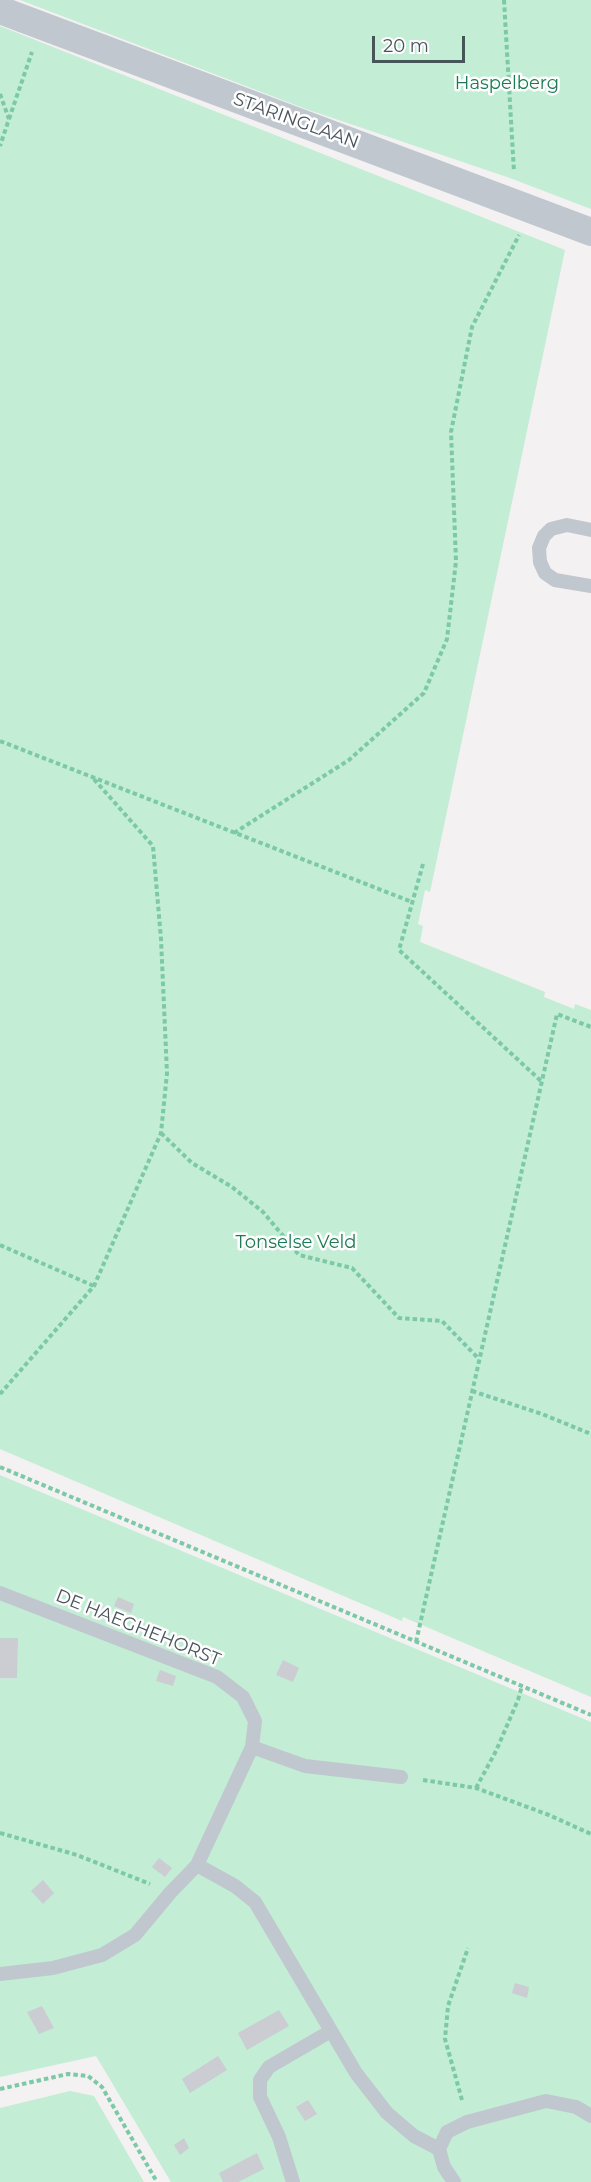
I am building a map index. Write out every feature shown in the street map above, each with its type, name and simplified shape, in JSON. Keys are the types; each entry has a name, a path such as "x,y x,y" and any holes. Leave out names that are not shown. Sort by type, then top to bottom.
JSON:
{"street":[{"name":"STARINGLAAN","path":"0,10 591,232"}],"lane":[{"path":"591,530 567,525 551,529 544,536 538,548 540,562 545,573 555,580 591,586"},
{"name":"DE HAEGHEHORST","path":"0,1593 217,1677 243,1697 255,1721 252,1746 197,1865 135,1935 102,1955 53,1968 0,1974"},
{"path":"252,1746 305,1766 401,1778"},
{"path":"197,1865 235,1886 255,1902 356,2073 387,2114 414,2136 439,2149"},
{"path":"293,2182 279,2137 260,2097 260,2080 269,2067 331,2031"},
{"path":"454,2182 444,2167 439,2149 447,2132 467,2121 546,2101 576,2107 591,2116"}],"path":[{"path":"234,833 349,760 424,693 447,639 456,561 451,432 472,327 524,206 504,0"},
{"path":"0,146 41,26"},
{"path":"0,94 9,119"},
{"path":"0,741 412,902"},
{"path":"0,1394 94,1286 161,1132 166,1073 161,939 153,846 92,777"},
{"path":"423,864 399,950 542,1082"},
{"path":"416,1642 557,1014 591,1028"},
{"path":"161,1132 192,1163 232,1187 263,1212 299,1255 352,1268 399,1318 442,1321 479,1359"},
{"path":"0,1245 94,1286"},
{"path":"472,1391 542,1414 591,1434"},
{"path":"0,1467 591,1714"},
{"path":"476,1788 496,1751 522,1686"},
{"path":"401,1778 476,1788 549,1815 591,1834"},
{"path":"0,1833 77,1855 170,1893"},
{"path":"467,2121 445,2039 448,2006 468,1948"},
{"path":"0,2089 68,2074 88,2076 102,2087 157,2182"}],"green space":[{"name":"Haspelberg","path":"20,0 591,0 591,209 510,178 306,109"},
{"name":"Tonselse Veld","path":"0,26 565,250 430,892 425,890 418,924 423,926 420,942 545,992 544,997 574,1009 575,1004 591,1010 591,1697 403,1617 402,1621 0,1449"},
{"path":"0,1475 591,1722 591,2182 171,2182 96,2056 0,2077"},
{"path":"70,2091 94,2096 144,2182 0,2182 0,2108"}],"building":[{"path":"118,1597 134,1604 131,1613 114,1606"},
{"path":"0,1638 18,1638 17,1678 0,1678"},
{"path":"283,1660 299,1668 293,1682 276,1675"},
{"path":"160,1670 176,1676 173,1686 156,1681"},
{"path":"159,1858 172,1868 165,1877 152,1867"},
{"path":"43,1880 54,1893 43,1904 31,1891"},
{"path":"515,1983 529,1987 527,1998 512,1993"},
{"path":"42,2006 54,2028 39,2034 27,2012"},
{"path":"279,2010 289,2026 247,2050 238,2033"},
{"path":"218,2056 227,2070 190,2093 182,2079"},
{"path":"308,2100 317,2114 305,2121 296,2107"},
{"path":"184,2138 189,2148 180,2155 174,2145"},
{"path":"257,2153 264,2169 238,2182 223,2182 219,2173"}]}
